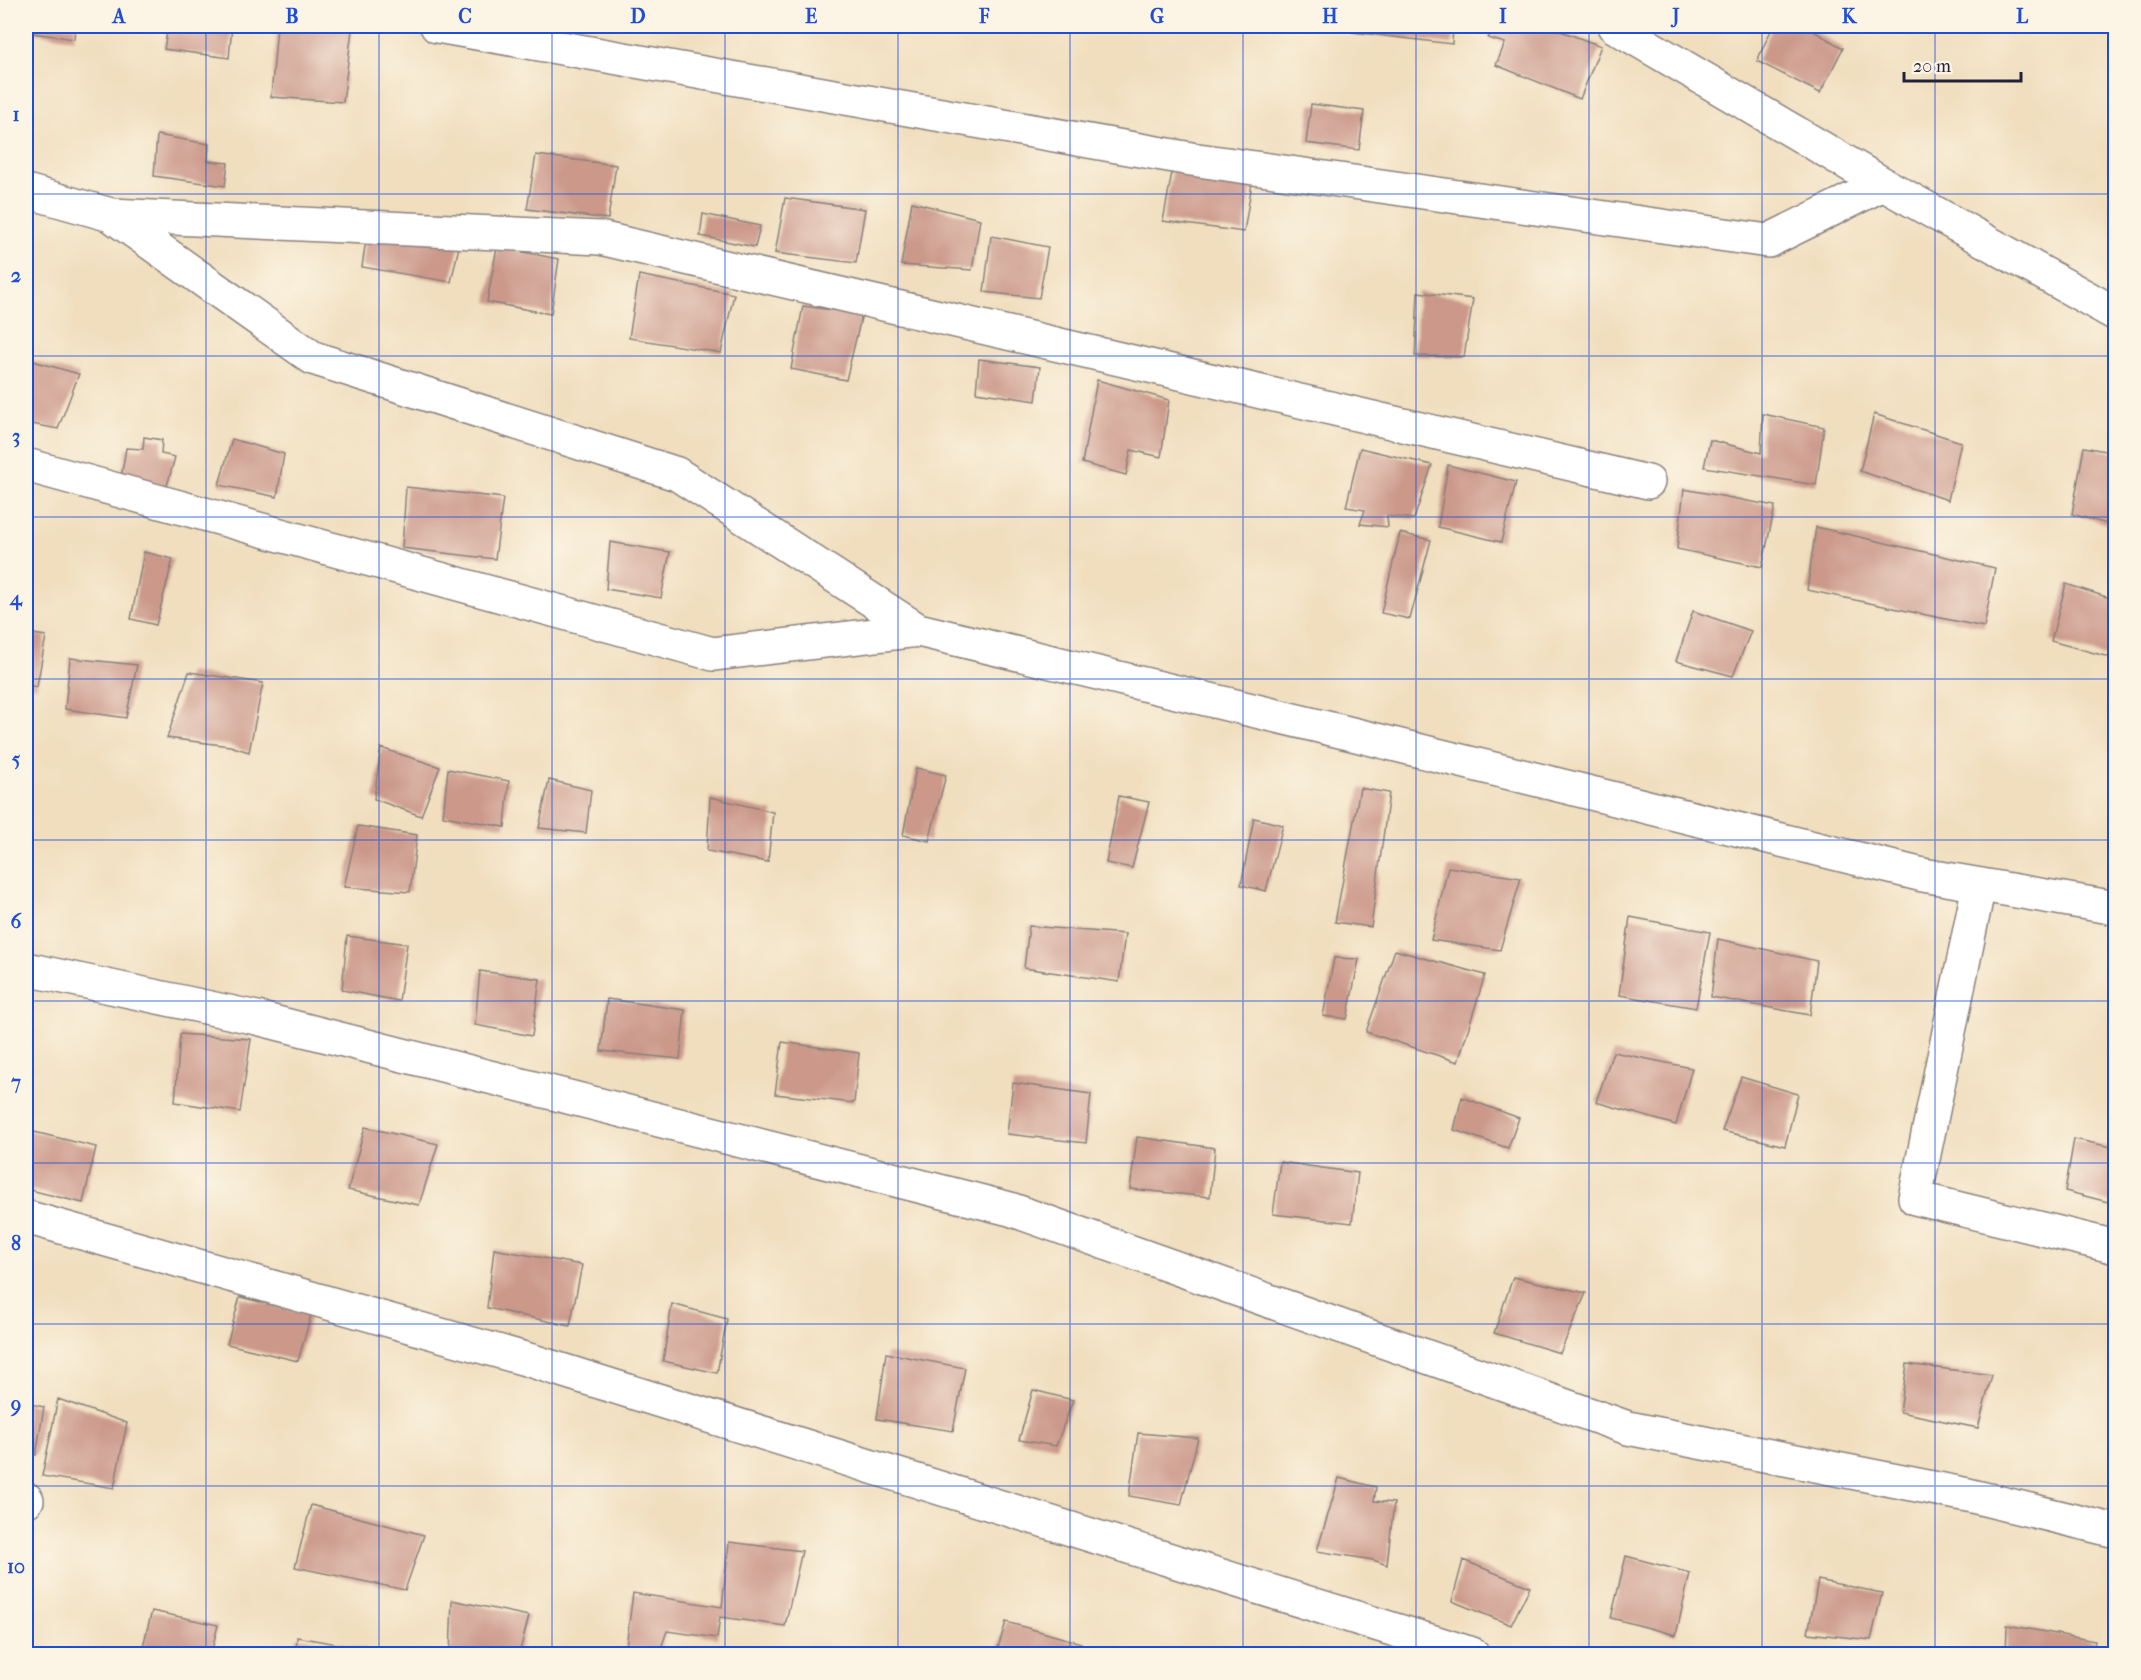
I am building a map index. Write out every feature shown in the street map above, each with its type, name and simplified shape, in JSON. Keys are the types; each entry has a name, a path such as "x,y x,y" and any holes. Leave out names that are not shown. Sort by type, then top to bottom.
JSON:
{"street":[{"path":"437,26 1191,159 1768,241 1883,184"},
{"path":"1614,26 1883,184 2115,314"},
{"path":"26,191 111,215 600,238 1648,482"},
{"path":"111,215 314,358 677,474 918,630 1923,875 2115,908"},
{"path":"26,465 712,654 918,630"},
{"path":"1979,885 1916,1198 2115,1247"},
{"path":"26,969 257,1018 1010,1209 1628,1428 1968,1495 2115,1531"},
{"path":"26,1217 530,1360 1472,1654"}],"building":[{"path":"26,26 75,26 74,39 26,32"},
{"path":"168,26 232,26 229,58 164,49"},
{"path":"277,26 331,26 352,30 343,102 271,97"},
{"path":"1354,26 1453,26 1452,44 1352,32"},
{"path":"1495,26 1547,26 1601,46 1580,99 1496,65 1505,43 1488,38"},
{"path":"1773,26 1805,26 1843,48 1820,93 1757,61"},
{"path":"1311,104 1364,111 1359,150 1306,143"},
{"path":"157,135 209,144 208,161 228,163 225,186 154,176"},
{"path":"536,155 616,165 608,219 527,209"},
{"path":"1173,167 1253,177 1244,232 1163,221"},
{"path":"785,198 865,209 856,263 775,253"},
{"path":"912,202 980,219 972,270 901,265"},
{"path":"703,214 760,226 755,247 700,236"},
{"path":"369,218 461,238 451,282 362,267"},
{"path":"991,236 1048,247 1039,298 984,292"},
{"path":"497,247 559,259 551,314 487,302"},
{"path":"639,275 734,294 721,353 629,338"},
{"path":"1418,292 1473,299 1464,357 1415,356"},
{"path":"803,306 862,314 846,380 791,369"},
{"path":"26,359 79,374 58,429 26,423"},
{"path":"979,359 1040,367 1036,401 976,392"},
{"path":"1097,380 1169,400 1161,457 1131,450 1126,475 1082,463"},
{"path":"1763,414 1824,427 1816,485 1704,467 1710,440 1761,453"},
{"path":"1874,414 1961,442 1948,500 1860,471"},
{"path":"144,437 162,440 161,454 175,457 167,486 121,478 126,448 143,449"},
{"path":"232,439 284,454 277,497 219,485"},
{"path":"2084,447 2116,453 2116,542 2113,541 2114,526 2072,514"},
{"path":"1360,448 1432,465 1414,519 1387,516 1388,527 1360,524 1365,510 1346,507"},
{"path":"1448,465 1516,482 1501,542 1438,527"},
{"path":"406,487 503,498 495,559 402,548"},
{"path":"1684,489 1775,506 1762,567 1677,549"},
{"path":"1816,527 1995,568 1984,627 1807,590"},
{"path":"1400,533 1431,540 1410,619 1381,613"},
{"path":"610,542 670,552 661,598 606,589"},
{"path":"144,552 173,559 156,625 131,619"},
{"path":"2066,584 2116,600 2116,659 2051,641"},
{"path":"1693,611 1751,631 1733,676 1676,661"},
{"path":"26,633 46,636 37,687 26,685"},
{"path":"70,658 137,665 126,718 65,709"},
{"path":"189,672 263,683 249,752 230,746 167,738"},
{"path":"381,748 440,767 421,816 374,799"},
{"path":"916,768 946,775 929,841 903,835"},
{"path":"448,769 509,781 505,827 443,816"},
{"path":"549,780 591,790 586,833 539,828"},
{"path":"1360,788 1389,793 1371,927 1335,922"},
{"path":"1119,796 1149,802 1132,868 1106,863"},
{"path":"710,797 773,812 768,862 707,851"},
{"path":"1254,818 1283,825 1266,891 1241,885"},
{"path":"358,826 417,835 410,892 344,887"},
{"path":"1448,867 1521,878 1500,950 1431,940"},
{"path":"1630,917 1710,932 1696,1008 1619,995"},
{"path":"1029,926 1125,934 1119,982 1024,968"},
{"path":"347,936 407,944 399,1001 342,990"},
{"path":"1718,939 1817,961 1810,1015 1711,997"},
{"path":"1395,950 1485,975 1458,1062 1366,1032"},
{"path":"1334,958 1359,959 1347,1019 1323,1016"},
{"path":"480,971 540,979 532,1036 475,1025"},
{"path":"607,999 685,1010 680,1059 601,1051"},
{"path":"180,1034 251,1039 240,1112 175,1102"},
{"path":"782,1042 859,1053 854,1103 775,1094"},
{"path":"1613,1052 1692,1068 1676,1125 1596,1102"},
{"path":"1741,1077 1798,1094 1785,1146 1722,1131"},
{"path":"1013,1083 1091,1094 1086,1143 1007,1134"},
{"path":"1462,1097 1519,1118 1508,1148 1454,1130"},
{"path":"365,1127 438,1144 419,1205 348,1190"},
{"path":"26,1130 96,1147 83,1203 26,1189"},
{"path":"1137,1137 1215,1148 1210,1197 1130,1189"},
{"path":"2074,1139 2116,1148 2116,1204 2065,1191"},
{"path":"1280,1162 1358,1173 1352,1223 1273,1214"},
{"path":"494,1249 582,1265 570,1326 487,1308"},
{"path":"1513,1277 1586,1293 1560,1353 1494,1333"},
{"path":"240,1297 311,1315 298,1361 227,1344"},
{"path":"672,1304 727,1319 717,1373 663,1361"},
{"path":"886,1353 965,1368 953,1431 877,1419"},
{"path":"1907,1364 1992,1375 1978,1428 1900,1412"},
{"path":"1033,1390 1073,1400 1056,1446 1019,1440"},
{"path":"58,1399 127,1423 114,1488 42,1476"},
{"path":"26,1403 44,1407 36,1455 26,1454"},
{"path":"1138,1433 1198,1438 1181,1505 1129,1496"},
{"path":"1339,1478 1376,1487 1374,1501 1394,1503 1387,1565 1373,1560 1317,1551"},
{"path":"311,1505 424,1535 405,1590 295,1567"},
{"path":"729,1542 802,1551 785,1626 720,1617 717,1638 667,1631 660,1651 626,1647 633,1593 722,1607"},
{"path":"1626,1556 1690,1573 1676,1635 1611,1618"},
{"path":"1463,1560 1530,1587 1511,1625 1452,1601"},
{"path":"1818,1580 1882,1593 1871,1640 1808,1633"},
{"path":"452,1600 529,1616 519,1654 450,1654"},
{"path":"152,1611 218,1625 211,1654 141,1654"},
{"path":"1006,1622 1081,1643 1077,1654 996,1654"},
{"path":"2007,1625 2095,1641 2093,1654 2006,1654"},
{"path":"297,1637 366,1649 365,1654 296,1654"}]}
